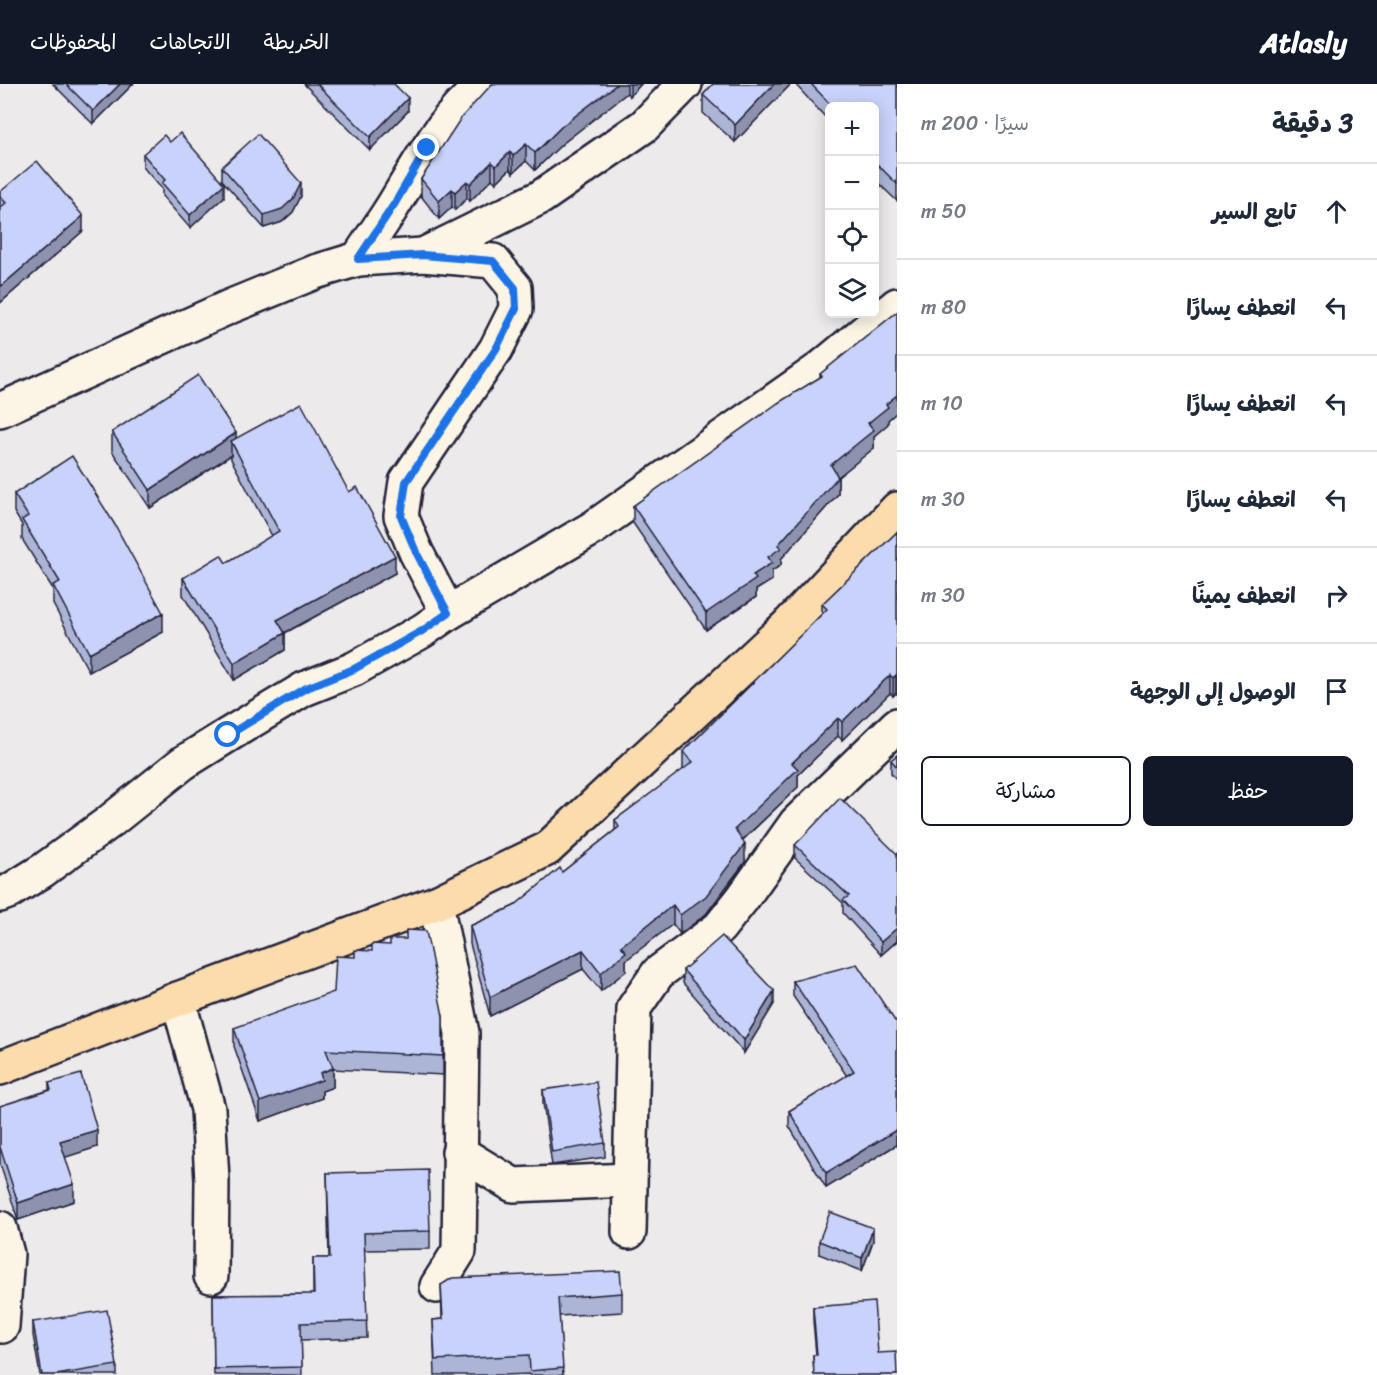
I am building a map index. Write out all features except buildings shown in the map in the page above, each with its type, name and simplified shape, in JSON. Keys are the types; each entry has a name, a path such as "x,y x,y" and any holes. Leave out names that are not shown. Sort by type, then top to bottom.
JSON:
{"main road":[{"path":"0,1068 436,903 547,849 788,626 897,509"}],"street":[{"path":"358,259 395,203 427,148 473,93 485,84"},
{"path":"423,255 541,197 644,126 685,84"},
{"path":"0,410 240,303 315,272 358,259 423,255 493,261 515,288 516,309 496,349 406,482 401,516 416,552 448,613"},
{"path":"0,895 42,871 108,823 183,763 304,689 354,669 422,631 448,613 593,528 821,368 897,305"},
{"path":"629,1232 634,1008 658,973 718,928 742,899 796,823 897,725"},
{"path":"436,903 462,1033 459,1251 437,1286"},
{"path":"178,999 208,1109 212,1180 212,1276"},
{"path":"459,1152 513,1185 630,1180"},
{"path":"0,1228 7,1254 2,1326"}],"route":[{"path":"228,735 304,689 354,669 422,631 448,613 416,552 401,516 406,482 496,349 516,309 515,288 493,261 423,255 358,259 395,203 427,148"}]}
